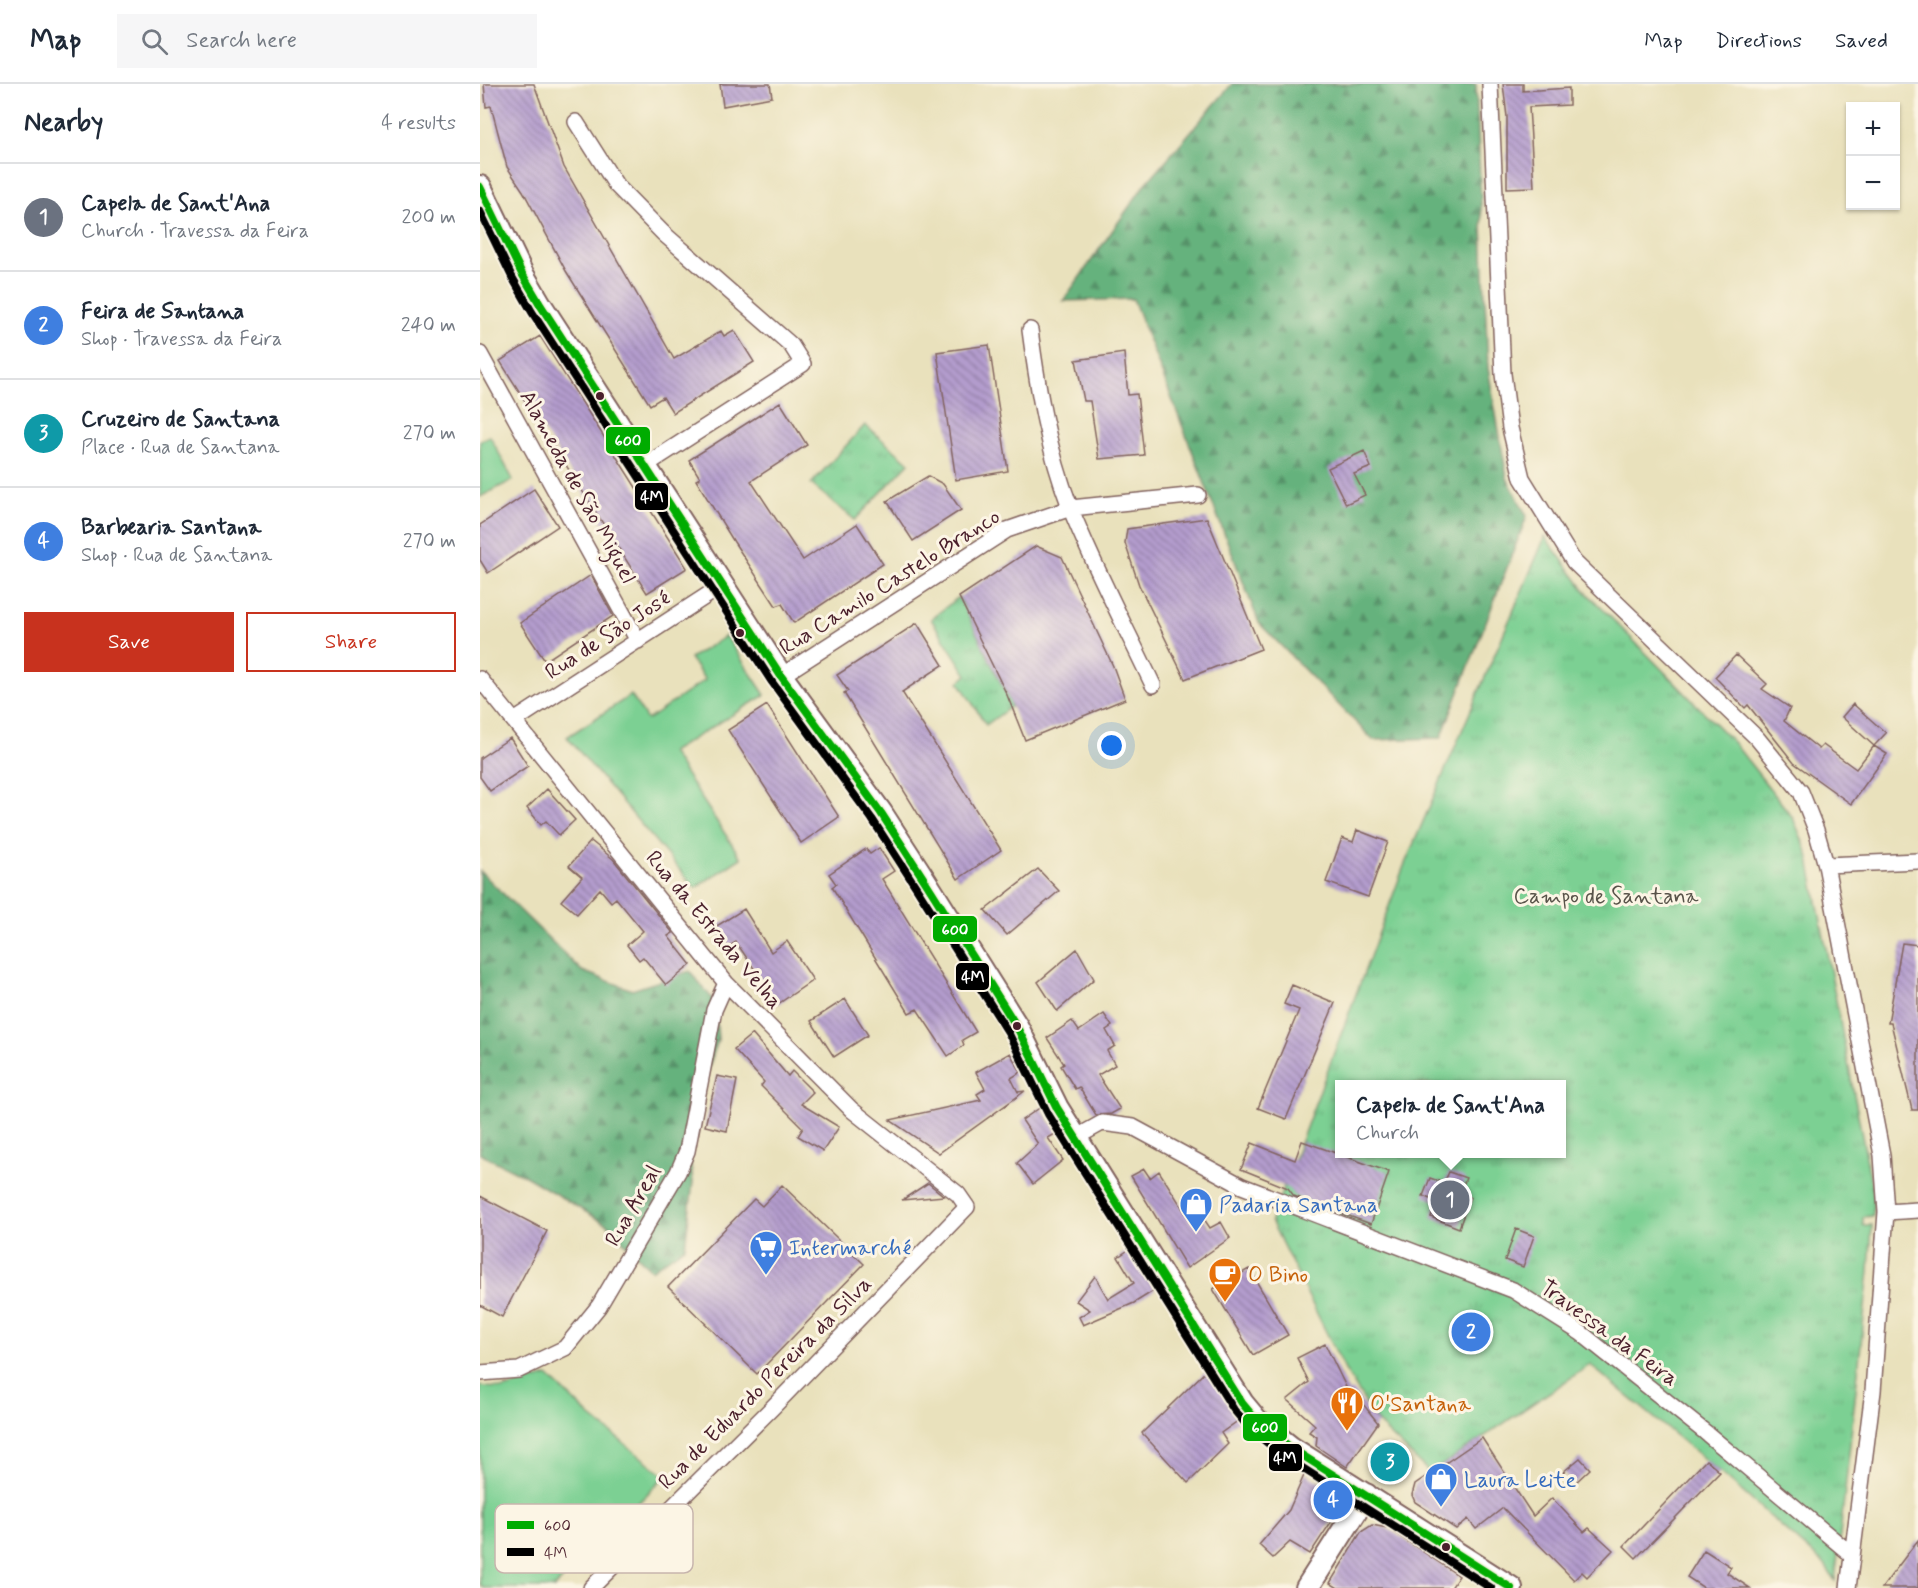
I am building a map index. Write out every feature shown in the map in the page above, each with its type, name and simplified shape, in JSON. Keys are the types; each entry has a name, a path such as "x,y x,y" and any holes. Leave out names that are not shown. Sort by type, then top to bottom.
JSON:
{"main road":[{"path":"480,187 521,272 780,676 881,813 925,881 1017,1027 1057,1108 1075,1138 1249,1412 1291,1448 1511,1588"},
{"path":"1311,1584 1366,1495"}],"street":[{"path":"1490,84 1503,374 1510,428 1522,478 1574,561 1757,738 1801,792 1816,830 1826,865 1882,1155 1886,1212 1873,1391 1848,1588"},
{"path":"576,122 616,185 663,233 791,345 803,364 646,465"},
{"path":"1030,330 1038,389 1054,458 1071,508 1153,685"},
{"name":"Alameda de São Miguel","path":"480,354 638,641"},
{"name":"Rua Camilo Castelo Branco","path":"780,676 1007,530 1071,508 1198,495"},
{"name":"Rua de São José","path":"514,721 723,585"},
{"name":"Rua da Estrada Velha","path":"480,679 726,983 852,1110 958,1194 967,1207"},
{"path":"1826,865 1918,861"},
{"name":"Rua Areal","path":"480,1372 519,1370 560,1352 599,1306 678,1172 687,1151 714,1010 726,983"},
{"name":"Travessa da Feira","path":"1075,1138 1102,1123 1133,1127 1214,1173 1279,1202 1362,1230 1513,1290 1581,1333 1705,1432 1852,1555"},
{"name":"Rua de Eduardo Pereira da Silva","path":"675,1504 967,1207"},
{"path":"1886,1212 1918,1210"},
{"name":"Rua de Eduardo Pereira da Silva","path":"591,1588 606,1573"}],"green space":[{"path":"1232,84 1476,84 1488,368 1507,478 1527,516 1441,738 1373,740 1259,623 1133,299 1063,301 1143,187"},
{"path":"865,425 909,463 855,520 811,484"},
{"path":"490,436 513,480 480,497 480,441"},
{"name":"Campo de Santana","path":"1545,537 1586,592 1734,743 1793,818 1808,854 1873,1193 1873,1216 1863,1217 1863,1225 1872,1225 1869,1271 1835,1581 1825,1565 1720,1472 1590,1365 1430,1473 1378,1423 1345,1370 1271,1221 1404,866"},
{"path":"959,597 1012,706 986,725 959,682 967,675 931,619"},
{"path":"726,636 765,695 671,752 741,858 695,888 567,737 631,695 647,720 705,680 690,658"},
{"path":"480,871 582,971 632,990 690,971 715,1002 718,1040 687,1133 693,1182 685,1247 651,1270 608,1225 527,1177 480,1154"},
{"path":"548,1376 591,1417 665,1476 637,1504 495,1504 495,1573 569,1573 554,1588 484,1588 480,1584 480,1386 503,1389"}],"building":[{"path":"484,84 534,84 564,167 674,359 721,331 724,336 734,330 754,362 673,413 663,397 650,405 566,271 523,191 507,167 491,106 486,107"},
{"path":"720,84 770,84 772,97 723,106"},
{"path":"1503,84 1523,84 1523,91 1569,88 1569,105 1529,107 1534,187 1507,188 1507,117"},
{"path":"540,336 687,568 647,593 500,361"},
{"path":"989,345 1008,471 956,480 937,352"},
{"path":"1124,353 1128,395 1137,394 1144,455 1099,459 1090,401 1084,401 1076,360"},
{"path":"780,402 807,445 751,481 803,560 857,524 883,564 794,623 782,604 776,606 734,542 696,480 700,478 689,460"},
{"path":"1364,451 1371,467 1354,474 1365,495 1346,504 1328,468"},
{"path":"928,476 943,484 961,510 913,541 887,501"},
{"path":"534,489 558,526 488,573 480,560 480,525"},
{"path":"1207,518 1261,649 1185,679 1139,585 1125,543 1127,529"},
{"path":"1036,546 1062,557 1113,666 1125,699 1025,740 1007,695 959,597"},
{"path":"591,575 613,616 545,661 520,623"},
{"path":"917,623 943,665 902,692 1001,850 958,879 844,693 848,691 837,675"},
{"path":"1736,655 1767,684 1762,689 1790,708 1784,721 1819,749 1823,745 1856,769 1874,746 1887,754 1851,804 1794,763 1748,705 1745,708 1715,677"},
{"path":"1853,704 1886,733 1874,746 1842,717"},
{"path":"767,705 839,817 801,843 728,730"},
{"path":"510,738 528,766 490,791 480,777 480,758"},
{"path":"547,789 575,820 559,835 546,821 541,825 527,808"},
{"path":"1357,830 1388,842 1368,897 1326,882 1342,838 1353,842"},
{"path":"591,841 613,859 673,933 668,936 691,965 666,985 643,957 639,960 627,945 643,931 616,898 611,902 600,889 577,914 561,901 582,877 569,866"},
{"path":"879,848 894,871 882,879 976,1032 962,1040 964,1045 948,1056 917,1009 909,1013 832,887 836,884 829,874 866,849 870,854"},
{"path":"1038,869 1059,891 1007,935 985,910"},
{"path":"744,909 771,952 787,941 813,980 778,1004 736,942 728,947 715,927"},
{"path":"1902,943 1918,945 1918,1110 1912,1110 1891,1023 1888,1023"},
{"path":"1077,949 1094,979 1057,1011 1038,982"},
{"path":"1292,985 1335,1003 1286,1119 1258,1108 1299,1010 1284,1004"},
{"path":"845,999 868,1035 834,1057 811,1021"},
{"path":"1104,1014 1112,1026 1106,1030 1115,1046 1107,1051 1115,1065 1098,1075 1120,1109 1111,1114 1096,1115 1079,1087 1075,1089 1061,1066 1064,1064 1047,1038 1072,1021 1079,1031"},
{"path":"752,1034 788,1076 792,1071 813,1092 801,1104 839,1127 823,1151 798,1136 803,1128 761,1086 764,1082 734,1049"},
{"path":"1010,1053 1021,1072 1011,1078 1018,1092 1025,1091 939,1153 890,1120 981,1100 977,1094 985,1089 976,1072"},
{"path":"717,1076 737,1080 727,1131 705,1126"},
{"path":"1041,1107 1057,1133 1048,1138 1063,1160 1033,1184 1017,1163 1038,1144 1022,1120"},
{"path":"1302,1141 1335,1153 1335,1158 1350,1158 1389,1172 1371,1224 1294,1196 1288,1188 1241,1169 1252,1143 1295,1160"},
{"name":"Padaria Santana","path":"1144,1169 1150,1178 1159,1171 1192,1223 1202,1216 1210,1228 1221,1222 1230,1238 1187,1268 1131,1176"},
{"path":"1449,1172 1466,1178 1460,1193 1470,1197 1459,1228 1431,1217 1437,1202 1423,1196 1430,1178 1444,1183"},
{"path":"928,1183 944,1196 902,1200"},
{"name":"Intermarché","path":"782,1185 864,1264 757,1374 668,1287 754,1199 762,1206"},
{"path":"480,1196 547,1231 502,1317 480,1305"},
{"path":"1516,1229 1534,1236 1523,1267 1505,1260"},
{"path":"1130,1249 1155,1290 1134,1303 1083,1325 1079,1317 1090,1310 1076,1301 1095,1276 1108,1299 1134,1283 1118,1257"},
{"path":"1249,1269 1288,1335 1253,1355 1213,1289"},
{"path":"1325,1344 1349,1393 1352,1390 1378,1423 1347,1467 1316,1446 1317,1437 1309,1432 1315,1425 1287,1400 1309,1382 1297,1358"},
{"path":"1206,1371 1239,1420 1221,1433 1228,1444 1188,1483 1142,1433"},
{"path":"1482,1438 1533,1516 1552,1498 1584,1532 1589,1528 1613,1550 1587,1577 1582,1572 1574,1580 1503,1508 1476,1529 1468,1519 1456,1529 1415,1502 1412,1495 1415,1484"},
{"path":"1580,1458 1590,1469 1574,1484 1563,1472"},
{"path":"1706,1460 1720,1472 1636,1558 1624,1546"},
{"path":"1305,1473 1333,1491 1337,1497 1337,1513 1310,1554 1290,1542 1273,1558 1259,1545 1289,1510"},
{"path":"1372,1525 1387,1528 1459,1576 1451,1588 1338,1588 1330,1583 1361,1532"},
{"path":"1918,1540 1918,1588 1882,1588 1893,1573"},
{"path":"1704,1550 1731,1567 1727,1573 1750,1588 1704,1588 1687,1577"}],"transit line":[{"name":"600","path":"480,187 521,272 541,306 781,676 881,813 925,881 1017,1027 1057,1108 1242,1403 1257,1421 1291,1448 1511,1588"},
{"name":"4M","path":"480,211 532,312 772,682 872,819 1008,1032 1048,1114 1234,1410 1250,1429 1285,1457 1491,1588"}],"place":[{"name":"Capela de Sant'Ana","path":"1450,1200"},
{"name":"Padaria Santana","path":"1196,1233"},
{"name":"Intermarché","path":"766,1276"},
{"name":"O Bino","path":"1225,1303"},
{"name":"Feira de Santana","path":"1471,1332"},
{"name":"O'Santana","path":"1347,1432"},
{"name":"Cruzeiro de Santana","path":"1390,1462"},
{"name":"Barbearia Santana","path":"1333,1500"},
{"name":"Laura Leite","path":"1441,1508"}]}
